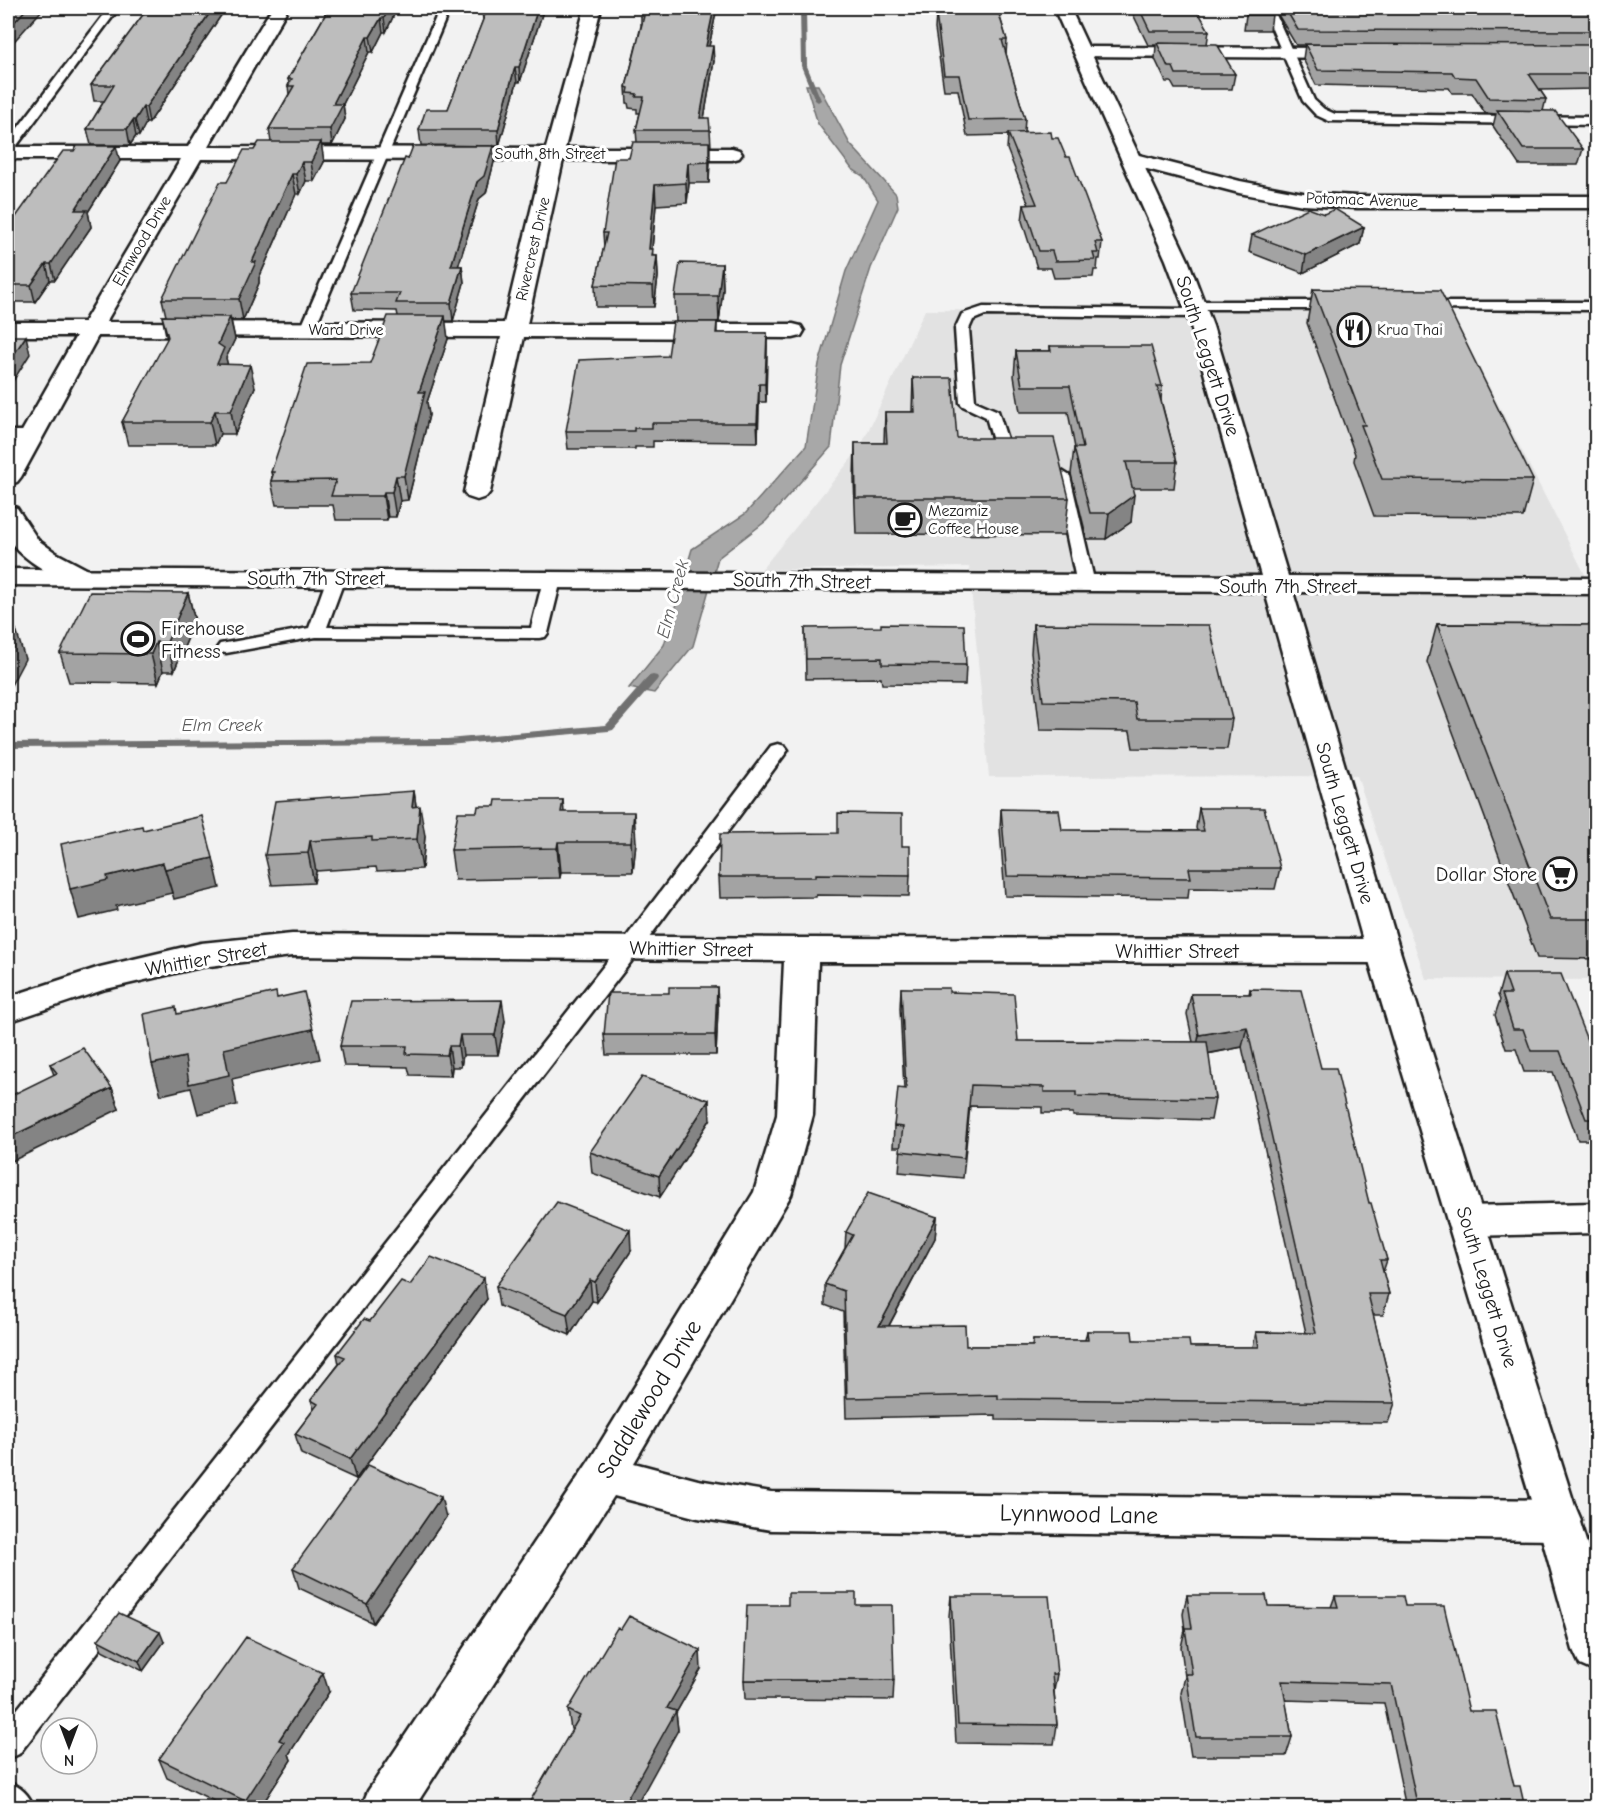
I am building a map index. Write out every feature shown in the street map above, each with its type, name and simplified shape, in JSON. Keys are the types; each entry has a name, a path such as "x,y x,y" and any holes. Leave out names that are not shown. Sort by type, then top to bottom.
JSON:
{"street":[{"name":"Elmwood Drive","path":"8,477 90,329 280,8"},
{"name":"Rivercrest Drive","path":"477,492 554,154 593,8"},
{"name":"South Leggett Drive","path":"1062,8 1196,309 1227,407 1276,586 1383,951 1559,1520 1596,1650"},
{"path":"1083,52 1369,53"},
{"name":"South 8th Street","path":"8,151 193,154 732,154"},
{"name":"Potomac Avenue","path":"1131,159 1239,187 1303,200 1596,202"},
{"name":"Ward Drive","path":"8,329 793,331"},
{"path":"8,514 16,534 31,549 80,577"},
{"name":"South 7th Street","path":"8,577 622,579 1276,586 1596,586"},
{"name":"Whittier Street","path":"8,1010 100,979 201,955 292,945 801,951 1383,951"},
{"name":"Saddlewood Drive","path":"385,1808 604,1474 772,1195 795,1115 801,951"},
{"path":"1466,1221 1596,1218"},
{"name":"Lynnwood Lane","path":"604,1474 699,1499 771,1511 1559,1520"}],"lane":[{"path":"8,151 114,8"},
{"path":"307,330 445,8"},
{"path":"1268,8 1309,101 1320,112 1333,118 1596,121"},
{"path":"1036,454 1002,448 993,414 968,403 962,329 967,317 983,311 1351,305"},
{"path":"1409,306 1596,306"},
{"path":"8,436 31,436"},
{"path":"1058,462 1086,584"},
{"path":"316,632 336,578"},
{"path":"226,648 316,632 539,633 552,580"},
{"path":"8,1744 629,949 778,750"},
{"path":"8,1797 19,1808"}],"shaded area":[{"path":"806,85 818,85 850,144 896,194 898,207 871,268 840,365 831,447 766,521 718,558 693,646 654,693 629,688 664,645 692,549 745,514 806,446 819,364 846,271 878,200 863,176 852,169 818,124"},
{"path":"925,310 1451,312 1596,596 1596,980 1426,979 1357,776 989,777 969,567 761,570 860,448"}],"building":[{"path":"8,8 27,8 8,29"},
{"path":"148,8 213,8 146,107 143,107 127,129 87,129 114,85 91,85"},
{"path":"328,8 389,8 370,37 367,37 333,104 343,104 330,129 269,129 294,86 288,86 292,79 288,79"},
{"path":"484,8 538,8 519,67 515,67 498,130 419,130 426,109 448,109 486,12 482,12"},
{"path":"643,8 714,8 706,46 713,46 700,118 709,118 710,130 636,130 644,97 636,97 637,94 628,93 629,88 626,87 644,16 641,16"},
{"path":"953,8 997,8 1007,40 1002,40 1025,119 968,120 959,75 944,75 936,14 955,14"},
{"path":"1139,8 1196,8 1209,31 1150,31"},
{"path":"1248,8 1269,8 1272,15 1246,15"},
{"path":"1285,8 1596,8 1596,31 1298,30"},
{"path":"1157,43 1217,44 1235,74 1176,74 1173,67 1168,67"},
{"path":"1305,44 1596,45 1596,74 1529,74 1546,99 1489,98 1476,78 1455,77 1452,72 1318,70"},
{"path":"1497,110 1555,111 1583,149 1523,149"},
{"path":"1051,132 1052,138 1058,138 1066,157 1070,157 1102,242 1095,242 1098,253 1093,253 1095,260 1055,261 1052,251 1039,251 1024,205 1037,204 1008,133"},
{"path":"259,142 321,142 311,162 302,162 296,174 292,174 252,262 256,262 239,299 162,299 220,182 227,182 244,150 254,150"},
{"path":"633,142 709,142 709,162 688,163 686,183 655,185 649,249 653,249 652,256 657,256 653,286 595,285 607,233 603,233 615,158 629,158"},
{"path":"77,146 116,146 75,210 87,210 51,264 46,264 31,285 8,285 8,228 63,151 74,151"},
{"path":"413,146 493,146 484,176 477,182 451,266 462,266 451,303 396,303 400,293 351,293 405,158 408,159"},
{"path":"1308,208 1324,214 1335,209 1364,227 1306,255 1252,235"},
{"path":"680,263 722,264 718,296 675,296"},
{"path":"1313,289 1440,290 1533,480 1382,479 1361,425 1365,425"},
{"path":"162,316 230,317 218,344 224,348 217,364 250,365 231,411 215,411 210,422 122,422 168,337"},
{"path":"388,316 445,316 419,392 425,392 404,476 396,476 392,492 384,492 383,496 331,496 336,480 271,481 274,472 271,472 307,364 370,363"},
{"path":"673,322 717,322 716,333 767,333 765,384 759,384 757,423 652,423 652,428 634,428 634,431 566,431 579,360 668,356"},
{"path":"8,336 26,336 8,363"},
{"path":"1050,346 1151,346 1162,386 1157,386 1177,462 1126,462 1134,495 1109,513 1090,513 1074,448 1083,448 1070,386 1022,386 1016,351 1051,351"},
{"path":"913,378 952,378 957,438 1054,438 1069,498 856,498 855,443 887,443 885,412 915,412"},
{"path":"90,592 188,593 167,642 156,642 151,654 60,653"},
{"path":"881,624 964,625 966,665 882,664 882,658 806,659 805,628 881,627"},
{"path":"1033,624 1209,625 1232,719 1137,719 1134,702 1043,701"},
{"path":"1437,624 1596,625 1596,919 1550,919"},
{"path":"8,630 16,630 8,645"},
{"path":"414,791 412,807 420,806 417,839 372,841 372,837 310,841 308,853 265,855 275,801"},
{"path":"496,800 563,800 561,812 634,812 631,842 558,842 557,848 451,850 458,812 477,812 478,806 495,806"},
{"path":"1199,808 1264,808 1280,868 1189,868 1191,878 1007,876 1001,809 1059,810 1062,830 1204,831"},
{"path":"838,813 902,814 902,846 910,846 910,875 816,874 816,877 719,877 720,834 838,833"},
{"path":"202,816 213,858 165,869 163,863 107,876 108,880 70,889 61,844 142,826 143,830"},
{"path":"1504,974 1561,974 1596,1063 1596,1119 1586,1119 1560,1051 1531,1051 1523,1029 1513,1029 1502,994 1511,994"},
{"path":"669,987 717,987 715,1035 604,1035 608,993 669,993"},
{"path":"901,988 949,988 949,992 1014,994 1018,1041 1207,1042 1215,1099 1076,1096 1076,1092 1044,1092 1044,1087 971,1085 964,1158 900,1151 903,1127 894,1126 898,1088 906,1089"},
{"path":"1250,989 1301,990 1321,1068 1336,1068 1369,1203 1371,1203 1387,1260 1380,1260 1389,1294 1368,1294 1395,1403 998,1399 998,1395 847,1398 844,1291 825,1284 853,1235 846,1232 868,1193 937,1217 879,1326 965,1325 966,1346 1033,1346 1033,1340 1088,1340 1087,1331 1132,1331 1133,1340 1189,1340 1190,1347 1259,1347 1256,1332 1316,1333 1247,1027 1199,1035 1191,994 1251,994"},
{"path":"276,992 277,998 304,992 313,1029 224,1049 229,1075 189,1084 185,1057 152,1064 144,1014 176,1007 177,1014"},
{"path":"502,1000 495,1035 460,1035 458,1046 449,1046 447,1055 406,1054 407,1046 340,1046 351,1001"},
{"path":"83,1048 112,1088 8,1138 8,1097 57,1073 50,1064"},
{"path":"642,1077 709,1100 659,1176 590,1152"},
{"path":"557,1202 630,1230 595,1282 590,1280 567,1314 496,1286"},
{"path":"431,1257 484,1278 350,1459 295,1434 318,1404 311,1400 345,1357 337,1354 364,1319 370,1321 401,1281 410,1285"},
{"path":"368,1465 441,1497 367,1604 293,1568"},
{"path":"788,1593 856,1593 856,1605 892,1605 894,1680 744,1680 747,1605 788,1605"},
{"path":"1187,1595 1266,1595 1268,1606 1338,1607 1335,1596 1403,1596 1405,1606 1444,1606 1469,1711 1496,1711 1514,1786 1520,1786 1525,1808 1418,1808 1391,1684 1282,1681 1292,1737 1196,1737 1186,1674 1192,1674 1185,1628 1192,1628"},
{"path":"951,1596 1049,1596 1057,1674 1052,1674 1057,1725 958,1724"},
{"path":"119,1613 160,1632 139,1661 98,1640"},
{"path":"629,1616 700,1650 667,1708 676,1711 622,1808 526,1808 580,1716 568,1710 617,1628 621,1629"},
{"path":"246,1637 323,1673 279,1740 284,1742 245,1801 159,1759"}],"waterway":[{"name":"Elm Creek","path":"803,8 804,66 818,100"},
{"name":"Elm Creek","path":"8,745 447,742 609,728 653,678"}],"place":[{"name":"Krua Thai","path":"1354,330"},
{"name":"Mezamiz Coffee House","path":"905,520"},
{"name":"Firehouse Fitness","path":"138,639"},
{"name":"Dollar Store","path":"1560,874"}]}
